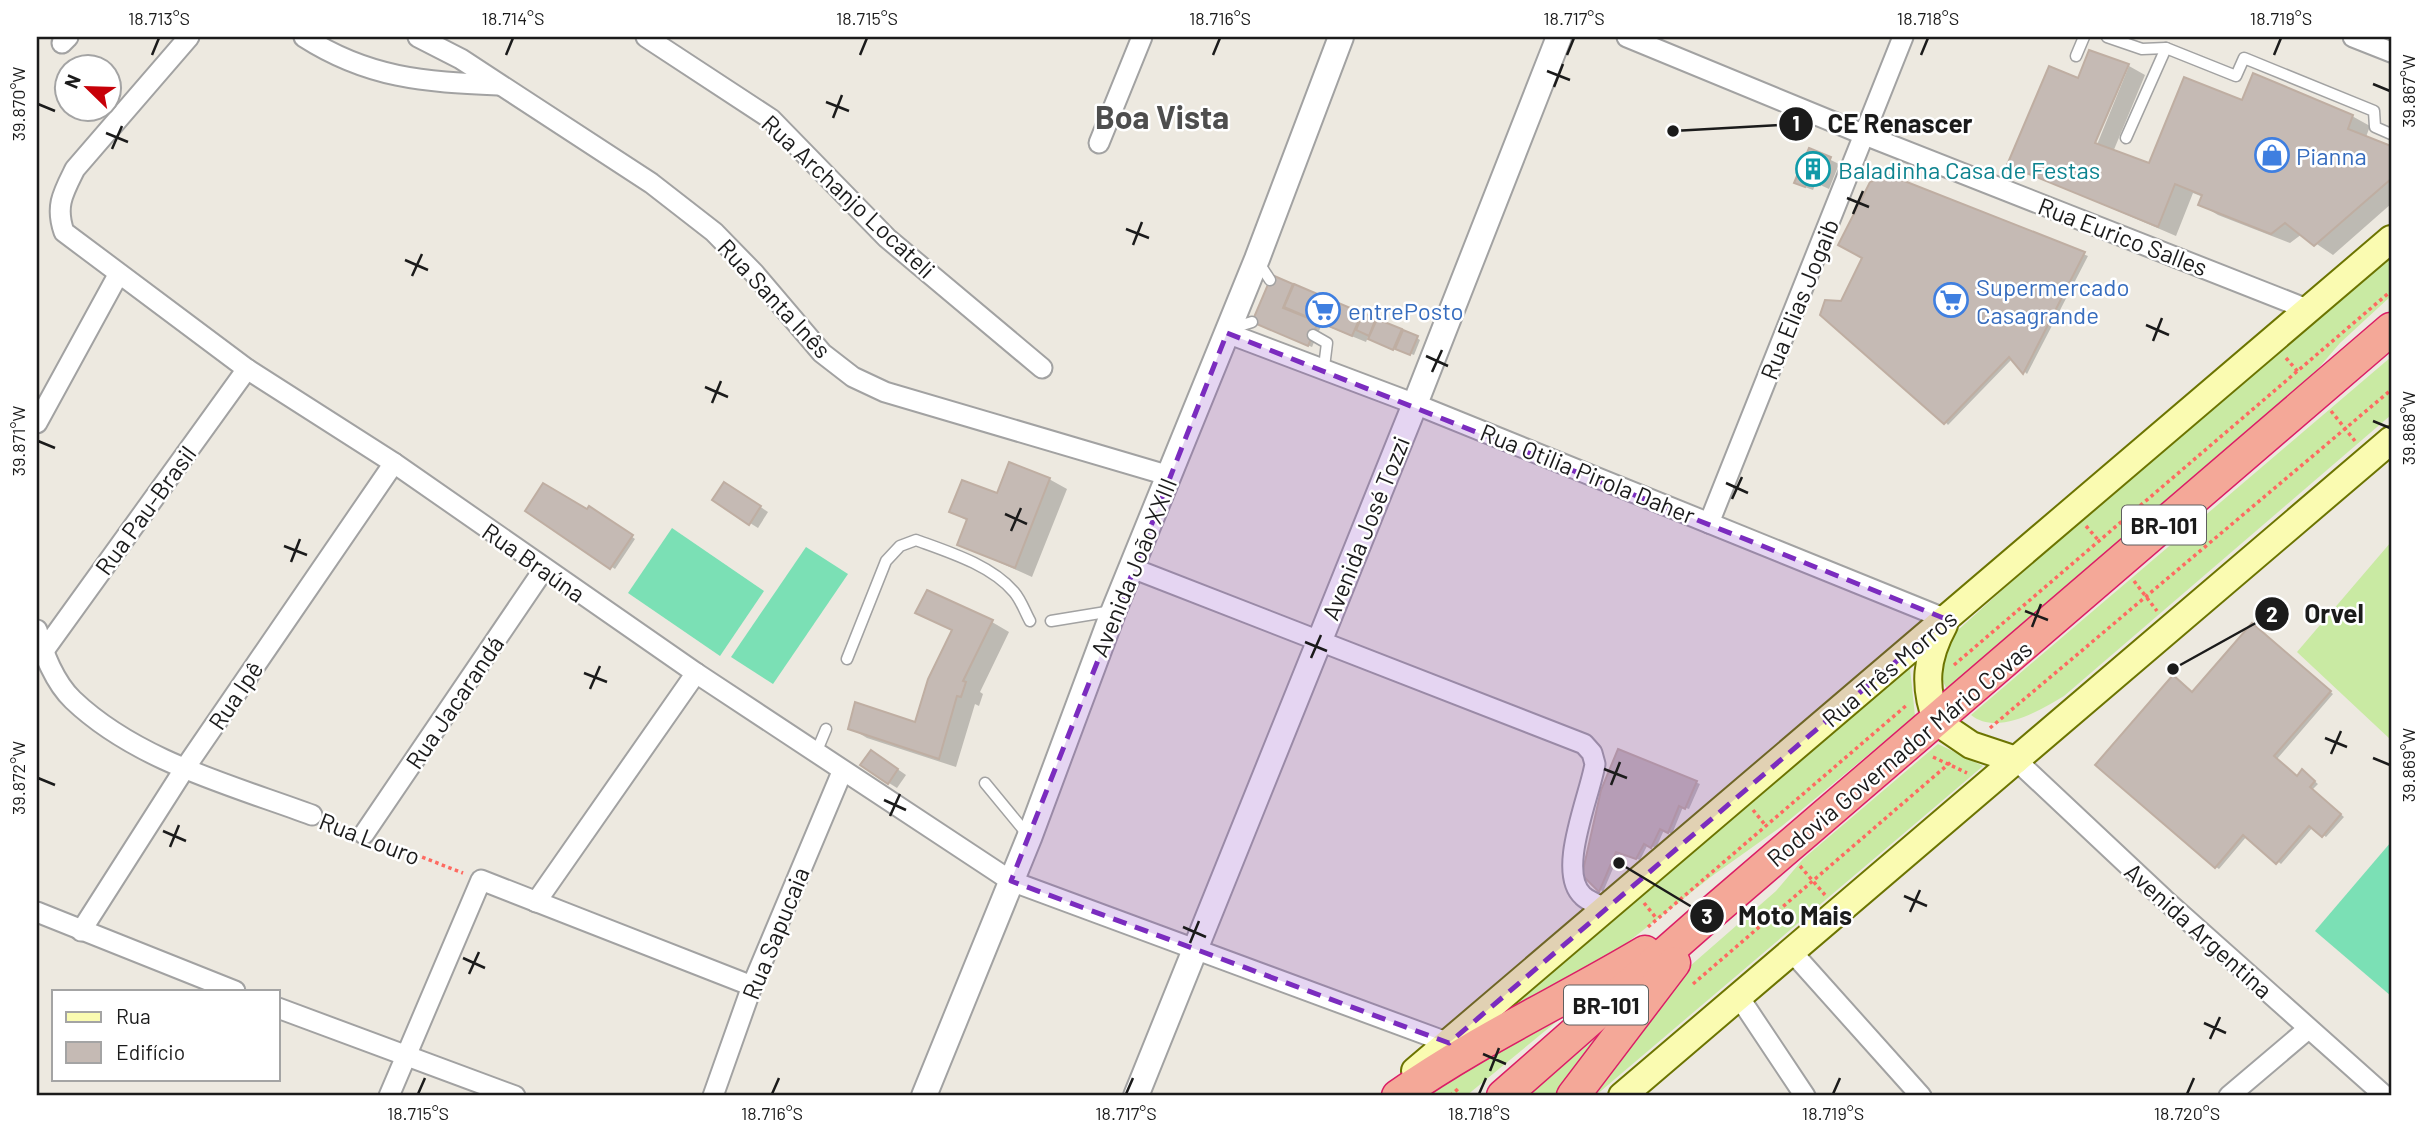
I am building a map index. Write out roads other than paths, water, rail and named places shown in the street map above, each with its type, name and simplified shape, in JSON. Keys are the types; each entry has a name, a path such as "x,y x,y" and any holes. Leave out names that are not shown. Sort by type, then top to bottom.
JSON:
{"highway":[{"name":"Rodovia Governador Mário Covas","path":"1503,1096 1710,914 1937,722 2391,329"},
{"path":"1398,1096 1475,1046 1556,1005 1710,914"},
{"path":"1573,1096 1710,914"}],"main road":[{"name":"Rua Três Morros","path":"1386,1096 2391,239"},
{"path":"1622,1096 2391,440"},
{"path":"1946,619 1930,656 1926,680 1937,722 1971,745 2016,760"}],"street":[{"name":"Rua Braúna","path":"189,37 75,169 63,193 58,215 64,232 247,369 394,463 842,772 1011,881 1449,1043"},
{"path":"304,37 369,71 437,83 499,85"},
{"name":"Rua Santa Inês","path":"418,37 461,59 651,183 714,232 754,272 822,353 853,377 885,392 1170,476"},
{"name":"Rua Archanjo Locateli","path":"646,37 771,119 887,238 1042,368"},
{"path":"1099,143 1142,37"},
{"name":"Avenida João XXIII","path":"924,1096 1029,838 1114,610 1228,331 1264,270 1341,37"},
{"name":"Avenida José Tozzi","path":"1136,1096 1415,404 1559,37"},
{"name":"Rua Eurico Salles","path":"1627,37 1865,135 2307,309"},
{"name":"Rua Elias Jogaib","path":"1709,523 1903,37"},
{"path":"2353,37 2391,52"},
{"path":"37,423 118,275"},
{"name":"Rua Otilia Pirola Daher","path":"1228,331 1946,619"},
{"name":"Rua Pau-Brasil","path":"43,652 247,369"},
{"name":"Rua Ipê","path":"81,931 185,768 394,463"},
{"path":"1132,568 1584,744 1592,753 1595,764 1572,856 1572,877 1583,896 1607,909"},
{"name":"Rua Jacarandá","path":"363,834 544,569"},
{"name":"Rua Louro","path":"37,630 43,652 71,699 118,736 185,768 312,816"},
{"path":"536,902 696,673"},
{"name":"Avenida Argentina","path":"2016,760 2308,1029 2385,1096"},
{"name":"Rua Sapucaia","path":"713,1096 752,986 842,772"},
{"path":"389,1096 481,880 752,986"},
{"path":"37,912 232,990"},
{"path":"1792,952 1921,1096"},
{"path":"1740,997 1805,1096"},
{"path":"280,1009 515,1096"},
{"path":"2229,1096 2308,1029"}],"lane":[{"path":"2076,57 2084,37"},
{"path":"2107,37 2142,49 2166,48 2236,76 2244,58 2374,111 2375,127 2391,134"},
{"path":"2126,138 2166,48"},
{"path":"1228,331 1252,322"},
{"path":"1313,335 1326,343 1324,368"},
{"path":"847,659 886,561 900,546 916,540 961,557 1003,582 1016,594 1030,621"},
{"path":"1051,621 1114,610"},
{"path":"816,754 826,729"},
{"path":"985,783 1029,838"}],"place":[{"name":"CE Renascer","path":"1673,131"},
{"name":"Pianna","path":"2272,155"},
{"name":"Baladinha Casa de Festas","path":"1813,169"},
{"name":"Supermercado Casagrande","path":"1951,300"},
{"name":"entrePosto","path":"1323,310"},
{"name":"Orvel","path":"2173,669"},
{"name":"Moto Mais","path":"1619,863"}],"district":[{"name":"Boa Vista","path":"1162,116"}]}
